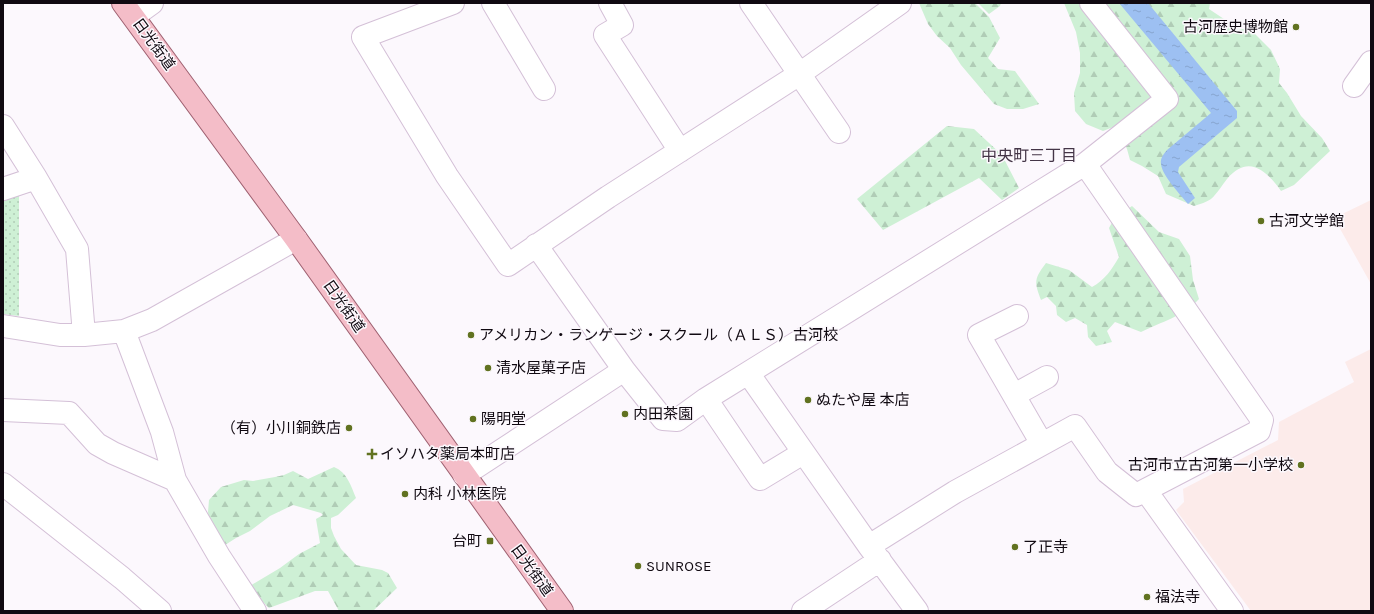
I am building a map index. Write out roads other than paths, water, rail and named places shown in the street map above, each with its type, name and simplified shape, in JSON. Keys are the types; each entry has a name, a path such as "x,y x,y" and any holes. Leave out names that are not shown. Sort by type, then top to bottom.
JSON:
{"main road":[{"name":"日光街道","path":"129,9 296,239 562,611"}],"street":[{"path":"129,9 152,3"},
{"path":"453,3 363,37 447,176 508,265 798,75 900,3"},
{"path":"493,3 544,89"},
{"path":"610,3 622,25 605,35 680,151"},
{"path":"751,3 798,75 839,132"},
{"path":"536,246 624,370 663,419 677,420 706,399 1084,164 1167,98 1091,3"},
{"path":"1354,86 1371,62"},
{"path":"3,126 36,178 77,249 84,335"},
{"path":"803,611 874,553 955,492 1075,426 1107,472 1136,496 1259,430 1262,420 1084,164"},
{"path":"3,189 36,178"},
{"path":"3,326 60,335 84,335 124,331 152,320 296,239"},
{"path":"1017,316 979,335 1042,444"},
{"path":"124,331 162,432 175,480 219,556 255,611"},
{"path":"464,475 624,370"},
{"path":"748,373 874,553 917,611"},
{"path":"1014,395 1047,377"},
{"path":"706,399 760,479 803,453"},
{"path":"3,410 70,413 97,444 113,453 175,480"},
{"path":"3,484 122,578 160,611"},
{"path":"1146,491 1232,611"}],"water":[{"path":"1119,3 1148,3 1237,111 1237,118 1179,167 1178,172 1195,198 1188,204 1172,185 1162,169 1162,156 1167,150 1211,113"}],"place":[{"name":"古河歴史博物館","path":"1296,27"},
{"name":"古河文学館","path":"1261,221"},
{"name":"アメリカン・ランゲージ・スクール（ＡＬＳ）古河校","path":"471,335"},
{"name":"清水屋菓子店","path":"488,368"},
{"name":"ぬたや屋 本店","path":"808,400"},
{"name":"内田茶園","path":"625,414"},
{"name":"陽明堂","path":"473,419"},
{"name":"（有）小川銅鉄店","path":"349,428"},
{"name":"イソハタ薬局本町店","path":"372,454"},
{"name":"古河市立古河第一小学校","path":"1301,465"},
{"name":"内科 小林医院","path":"405,494"},
{"name":"台町","path":"490,541"},
{"name":"了正寺","path":"1015,547"},
{"name":"SUNROSE","path":"638,566"},
{"name":"福法寺","path":"1147,597"}],"district":[{"name":"中央町三丁目","path":"1029,155"}]}
